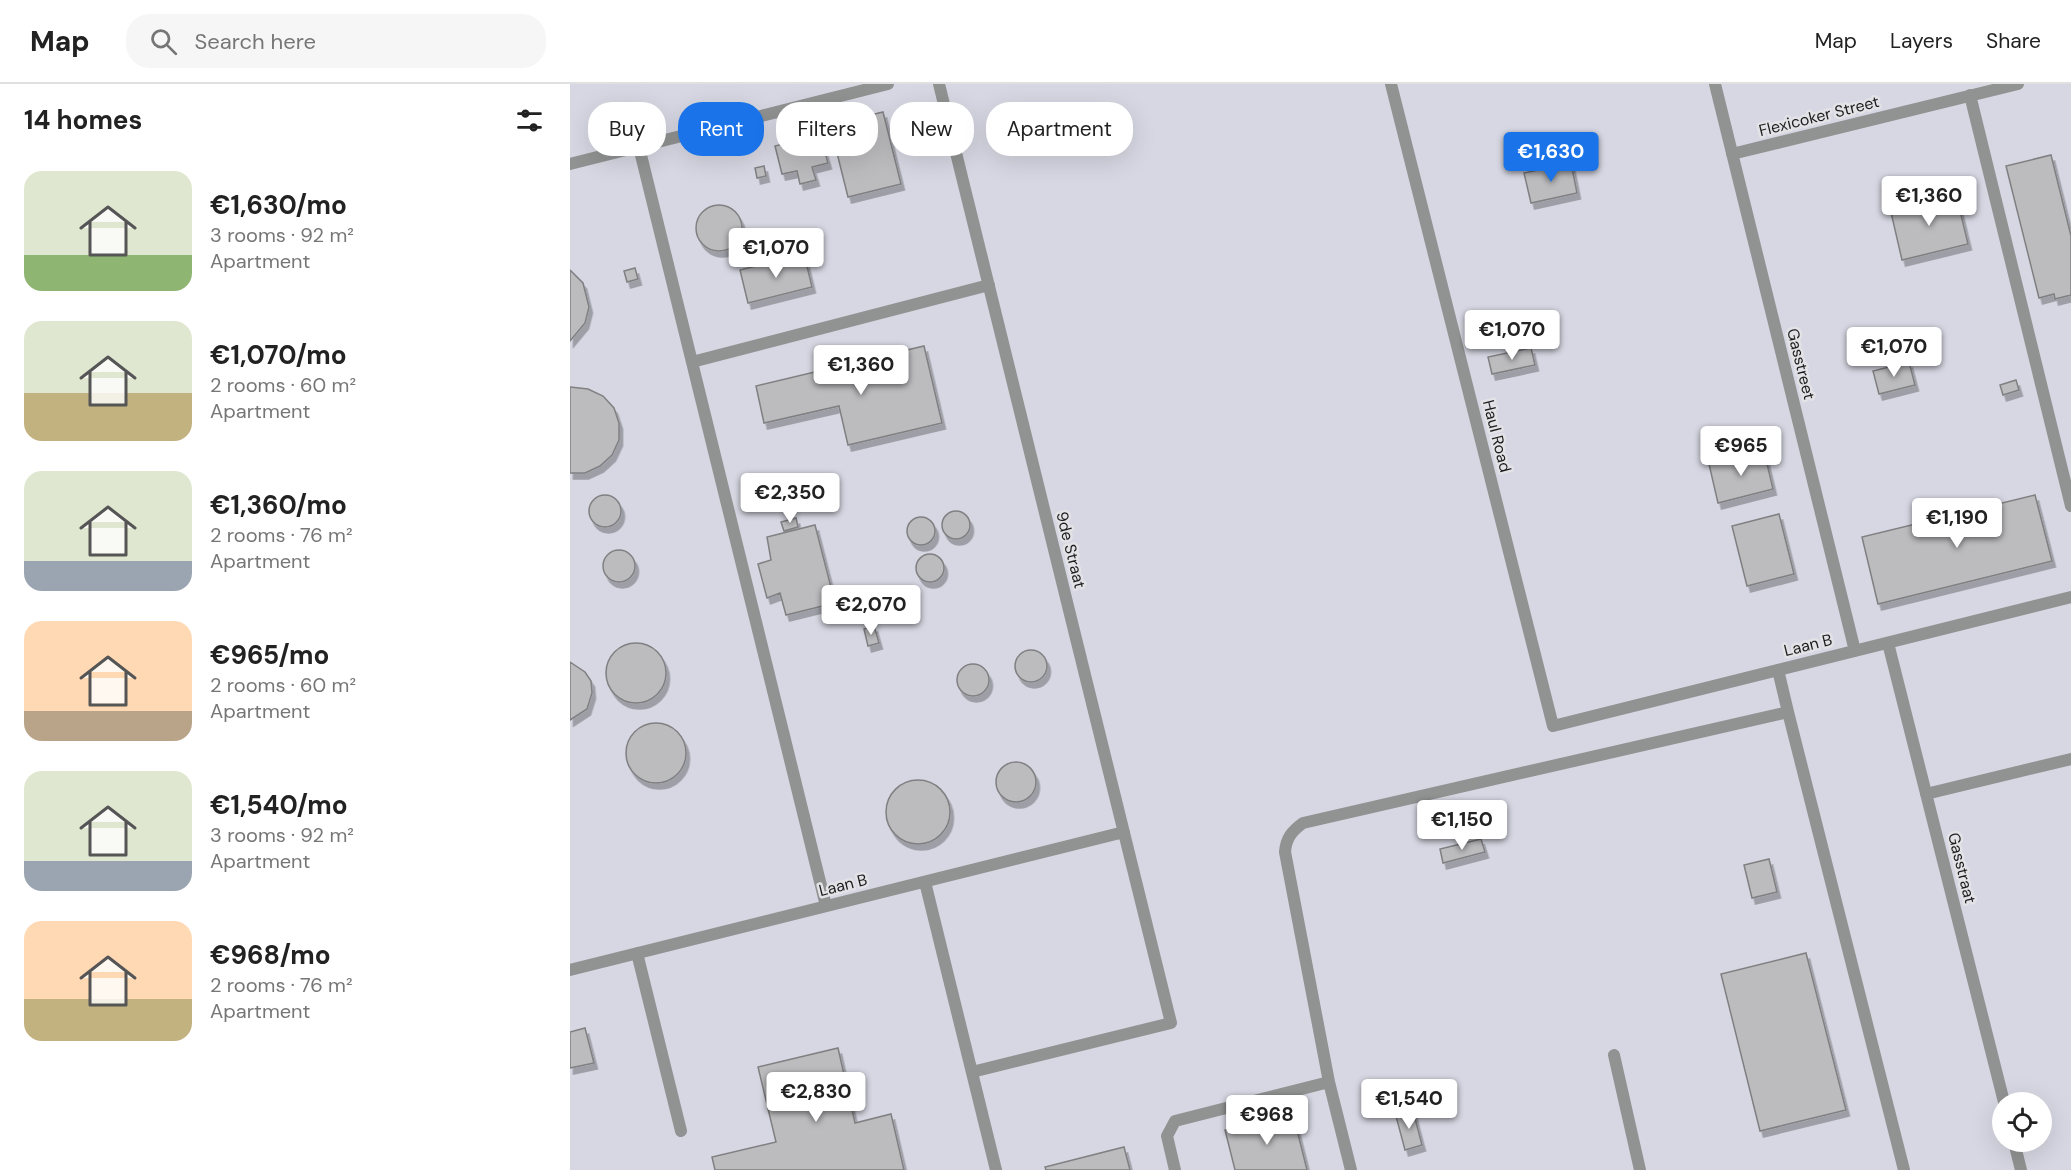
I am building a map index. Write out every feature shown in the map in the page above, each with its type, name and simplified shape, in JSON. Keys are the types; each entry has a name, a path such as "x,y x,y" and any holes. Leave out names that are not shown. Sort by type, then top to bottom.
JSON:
{"lane":[{"path":"666,140 888,84"},
{"name":"9de Straat","path":"939,84 1171,1023 972,1072"},
{"name":"Haul Road","path":"1391,84 1553,726"},
{"name":"Gasstreet","path":"1715,84 1854,651"},
{"name":"Flexicoker Street","path":"1732,154 2018,84"},
{"path":"1970,95 2071,506"},
{"path":"570,164 602,156"},
{"path":"641,156 826,906"},
{"path":"692,362 989,285"},
{"name":"Laan B","path":"1553,726 2071,597"},
{"name":"Gasstraat","path":"1888,643 2001,1092"},
{"path":"1778,670 1904,1170"},
{"path":"1351,1170 1329,1082 1285,852 1285,844 1294,829 1304,823 1788,712"},
{"path":"1926,794 2071,759"},
{"name":"Laan B","path":"570,970 1124,832"},
{"path":"925,882 996,1170"},
{"path":"637,953 681,1131"},
{"path":"1614,1055 1640,1170"},
{"path":"1175,1170 1167,1136 1175,1121 1329,1082"},
{"path":"2017,1152 2022,1170"}],"shaded area":[{"path":"570,84 2071,84 2071,1170 570,1170"}],"building":[{"path":"883,112 890,140 890,156 894,156 901,184 848,197 838,156 878,156 878,113"},
{"path":"2051,155 2071,236 2071,295 2055,299 2054,294 2039,298 2006,166"},
{"path":"778,156 826,156 828,163 812,167 816,180 800,184 797,171 782,174"},
{"path":"1571,163 1577,193 1531,203 1524,173"},
{"path":"764,166 766,176 757,178 755,168"},
{"path":"1956,194 1968,244 1902,260 1890,208"},
{"path":"719,205 735,212 742,228 735,244 719,251 703,244 696,228 703,212"},
{"path":"804,254 812,287 748,303 740,270"},
{"path":"635,268 638,279 627,282 624,271"},
{"path":"570,270 583,283 589,307 585,323 570,341"},
{"path":"924,346 942,423 848,445 839,406 764,423 756,386"},
{"path":"1531,348 1535,365 1492,374 1488,357"},
{"path":"1909,362 1915,385 1879,394 1873,371"},
{"path":"2016,380 2019,390 2003,395 2000,385"},
{"path":"570,387 588,389 603,396 614,408 619,423 619,440 612,455 600,466 585,473 570,473"},
{"path":"1740,439 1743,453 1726,457 1723,443"},
{"path":"1764,451 1773,489 1718,503 1709,464"},
{"path":"605,495 616,500 621,511 616,522 605,527 594,522 589,511 594,500"},
{"path":"2035,495 2052,561 1878,604 1862,537"},
{"path":"956,511 966,515 970,525 966,535 956,539 946,535 942,525 946,515"},
{"path":"1779,514 1794,574 1747,586 1732,526"},
{"path":"921,517 931,521 935,531 931,541 921,545 911,541 907,531 911,521"},
{"path":"796,518 798,527 784,531 781,522"},
{"path":"815,525 835,603 786,615 780,593 767,598 758,564 771,560 767,537"},
{"path":"619,550 630,555 635,566 630,577 619,582 608,577 603,566 608,555"},
{"path":"930,554 940,558 944,568 940,578 930,582 920,578 916,568 920,558"},
{"path":"874,626 879,643 868,646 864,629"},
{"path":"636,643 653,648 661,656 666,673 661,690 653,698 636,703 619,698 611,690 606,673 611,656 619,648"},
{"path":"1031,650 1042,655 1047,666 1042,677 1031,682 1020,677 1015,666 1020,655"},
{"path":"570,662 585,672 591,681 592,693 587,709 570,720"},
{"path":"973,664 984,669 989,680 984,691 973,696 962,691 957,680 962,669"},
{"path":"656,723 673,728 681,736 686,753 681,770 673,778 656,783 639,778 631,770 626,753 631,736 639,728"},
{"path":"1016,762 1030,768 1036,782 1030,796 1016,802 1002,796 996,782 1002,768"},
{"path":"918,780 936,786 944,794 950,812 944,830 936,838 918,844 900,838 892,830 886,812 892,794 900,786"},
{"path":"1481,839 1485,852 1443,863 1440,849"},
{"path":"1769,859 1777,892 1752,898 1744,865"},
{"path":"1806,953 1846,1110 1760,1131 1721,974"},
{"path":"585,1028 594,1063 570,1068 570,1032"},
{"path":"838,1048 855,1123 891,1114 904,1170 715,1170 712,1157 776,1142 758,1067"},
{"path":"1413,1111 1422,1145 1405,1150 1396,1116"},
{"path":"1293,1114 1307,1170 1235,1170 1225,1130"},
{"path":"1124,1147 1130,1170 1046,1170 1045,1167"}]}
